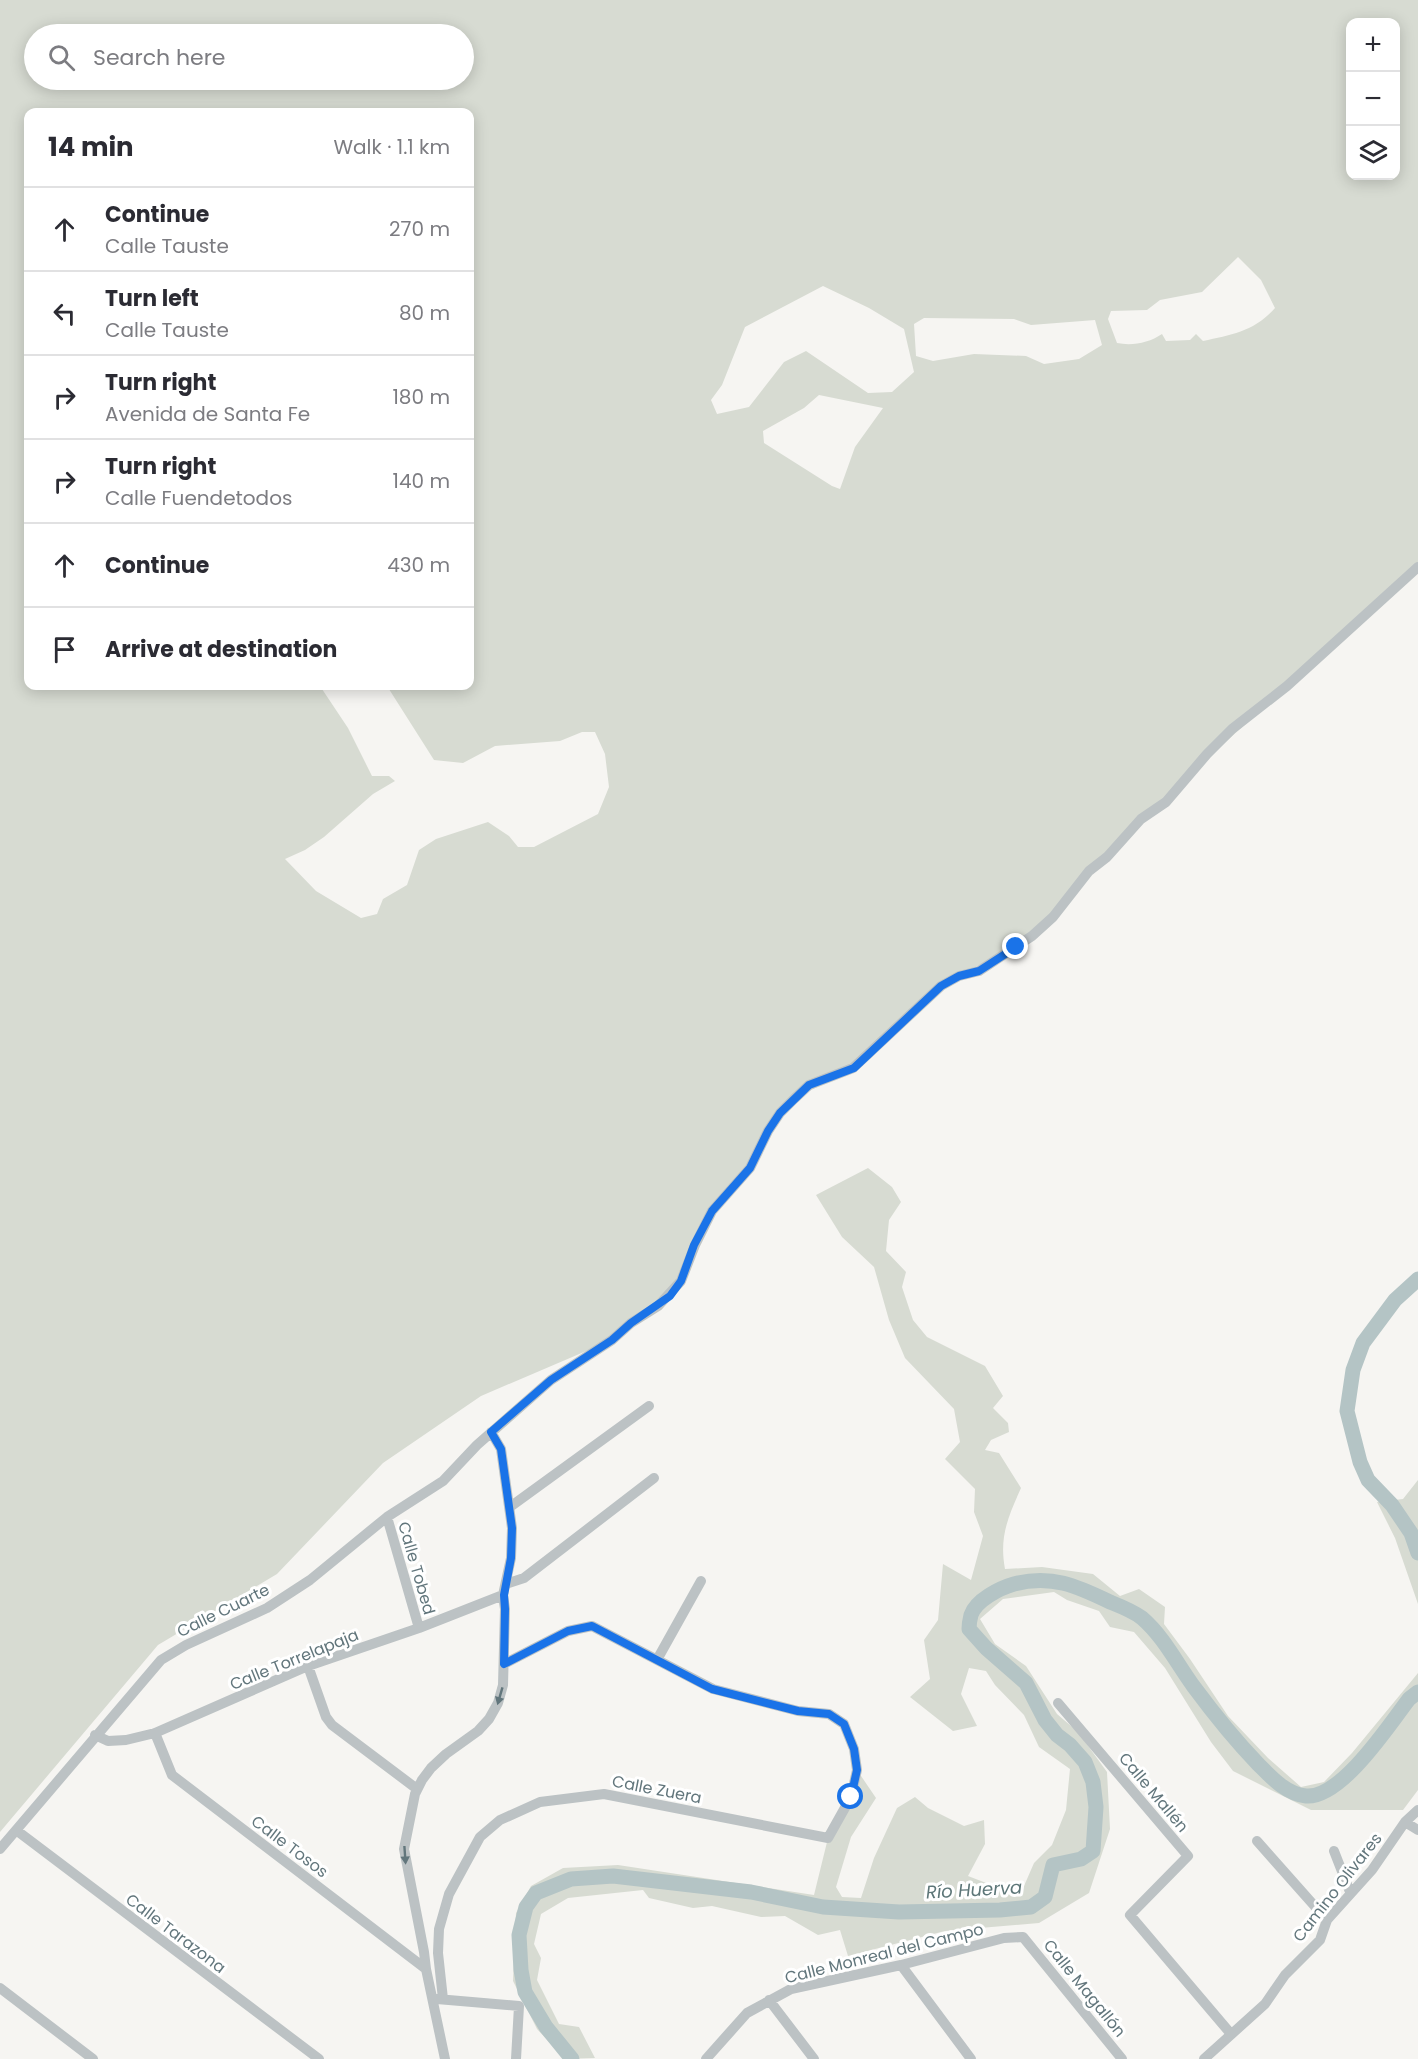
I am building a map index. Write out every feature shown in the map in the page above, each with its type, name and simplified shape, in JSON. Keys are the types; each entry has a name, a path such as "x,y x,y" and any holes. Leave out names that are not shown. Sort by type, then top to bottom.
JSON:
{"street":[{"name":"Calle Cuarte","path":"0,1849 161,1660 186,1645 267,1608 310,1580 387,1517 443,1481 491,1432 551,1380 612,1340 631,1323 670,1296 681,1281 694,1245 712,1211 750,1168 768,1131 780,1113 794,1099 809,1085 854,1068 941,986 959,976 979,971 1032,936 1053,917 1089,871 1107,857 1141,819 1166,802 1232,729 1287,686 1418,567"},
{"path":"510,1507 649,1406"},
{"path":"446,2059 438,1999 426,1969 404,1850 417,1789 425,1776 454,1747 478,1731 489,1719 501,1695 504,1664 504,1595 512,1549 510,1507 501,1449 491,1432"},
{"path":"506,1584 524,1578 654,1478"},
{"name":"Calle Tobed","path":"387,1517 419,1628"},
{"path":"504,1664 568,1631 592,1626 658,1658 701,1581"},
{"name":"Calle Torrelapaja","path":"95,1735 108,1741 126,1740 155,1733 308,1666 419,1628 504,1595"},
{"name":"Calle Zuera","path":"438,1999 439,1929 449,1894 480,1837 500,1820 540,1802 604,1794 828,1838 851,1797 857,1770 854,1749 844,1724 829,1714 798,1711 712,1689 658,1658"},
{"path":"308,1666 329,1722 417,1789"},
{"name":"Calle Mallén","path":"1058,1704 1188,1856 1130,1915 1231,2034"},
{"name":"Calle Tosos","path":"155,1733 172,1775 426,1969"},
{"name":"Camino Olivares","path":"1204,2059 1265,2004 1285,1975 1320,1940 1327,1920 1372,1870 1405,1822 1418,1810"},
{"path":"1405,1822 1418,1830"},
{"name":"Calle Tarazona","path":"16,1830 319,2059"},
{"path":"1257,1840 1327,1920"},
{"path":"1334,1851 1350,1892"},
{"name":"Calle Monreal del Campo","path":"706,2059 747,2013 791,1989 901,1965 1004,1938 1023,1937"},
{"name":"Calle Magallón","path":"1023,1937 1122,2059"},
{"path":"416,1961 424,1952"},
{"path":"901,1965 971,2059"},
{"path":"0,1988 93,2059"},
{"path":"438,1999 519,2006 516,2059"},
{"path":"769,2000 814,2059"}],"shaded area":[{"path":"0,0 1418,0 1418,567 1141,819 1032,936 959,976 853,1068 794,1099 750,1168 712,1211 681,1281 612,1340 481,1396 383,1463 277,1574 158,1645 0,1832","holes":["1238,257 1261,280 1275,308 1259,322 1233,334 1203,341 1196,334 1190,340 1166,341 1162,334 1140,343 1117,343 1108,319 1111,311 1147,310 1160,300 1202,292","823,286 869,308 904,329 914,372 892,392 868,393 806,351 784,362 749,407 717,414 711,400 722,385 745,327","924,318 1014,319 1031,325 1095,320 1102,345 1079,359 1044,364 1026,356 974,354 933,361 916,356 914,324","819,395 883,408 855,447 840,489 764,443 763,431 804,408"]},
{"path":"868,1168 892,1187 901,1202 889,1220 886,1251 906,1272 902,1287 913,1320 927,1337 985,1366 1003,1396 993,1408 1008,1423 1009,1432 991,1440 985,1450 999,1453 1021,1488 1012,1508 1004,1537 1005,1569 1042,1567 1093,1574 1120,1596 1139,1589 1165,1607 1164,1624 1228,1716 1268,1758 1301,1787 1324,1782 1352,1753 1418,1673 1418,1790 1403,1810 1311,1810 1233,1771 1211,1742 1165,1668 1134,1632 1110,1627 1099,1611 1067,1600 1054,1592 1003,1599 980,1619 995,1644 1026,1666 1057,1714 1078,1732 1107,1772 1110,1829 1089,1893 1039,1923 945,1931 848,1956 840,1930 818,1935 785,1916 761,1917 712,1906 693,1908 649,1898 643,1890 568,1898 541,1914 534,1944 541,1958 537,1980 559,2024 579,2027 595,2058 565,2059 537,2029 513,1981 516,1913 531,1886 563,1868 618,1865 814,1895 828,1838 857,1770 876,1798 851,1837 836,1887 842,1897 861,1898 874,1858 897,1808 915,1797 928,1808 964,1826 984,1820 985,1844 968,1876 994,1886 1024,1886 1034,1863 1052,1845 1066,1810 1070,1769 1039,1747 1024,1715 995,1685 986,1671 969,1668 961,1694 977,1726 953,1731 910,1697 930,1679 924,1640 938,1620 943,1564 971,1580 983,1536 974,1512 975,1489 945,1459 960,1442 954,1409 905,1358 889,1320 874,1267 842,1237 816,1195"},
{"path":"1418,1480 1418,1604 1395,1538 1377,1502 1403,1499"}],"waterway":[{"name":"Río Huerva","path":"1418,1279 1395,1300 1363,1343 1353,1370 1347,1411 1360,1462 1368,1480 1392,1505 1411,1533 1418,1553"},
{"name":"Río Huerva","path":"572,2059 546,2027 525,1992 519,1935 526,1907 536,1893 571,1879 613,1876 751,1892 823,1907 899,1912 1000,1910 1031,1907 1045,1897 1053,1865 1081,1859 1093,1851 1096,1807 1093,1782 1085,1762 1045,1720 1026,1683 986,1648 969,1629 971,1615 978,1604 1002,1588 1027,1581 1064,1583 1138,1615 1150,1625 1241,1746 1274,1779 1299,1795 1320,1794 1334,1786 1363,1758 1409,1699 1418,1692"}],"route":[{"path":"851,1797 857,1770 854,1749 844,1724 829,1714 798,1711 712,1689 658,1658 592,1626 568,1631 504,1664 505,1609 503,1598 513,1542 501,1449 491,1432 551,1380 612,1340 631,1323 670,1296 687,1269 694,1245 712,1211 750,1168 768,1131 780,1113 809,1085 854,1068 941,986 959,976 979,971 1016,947"}]}
